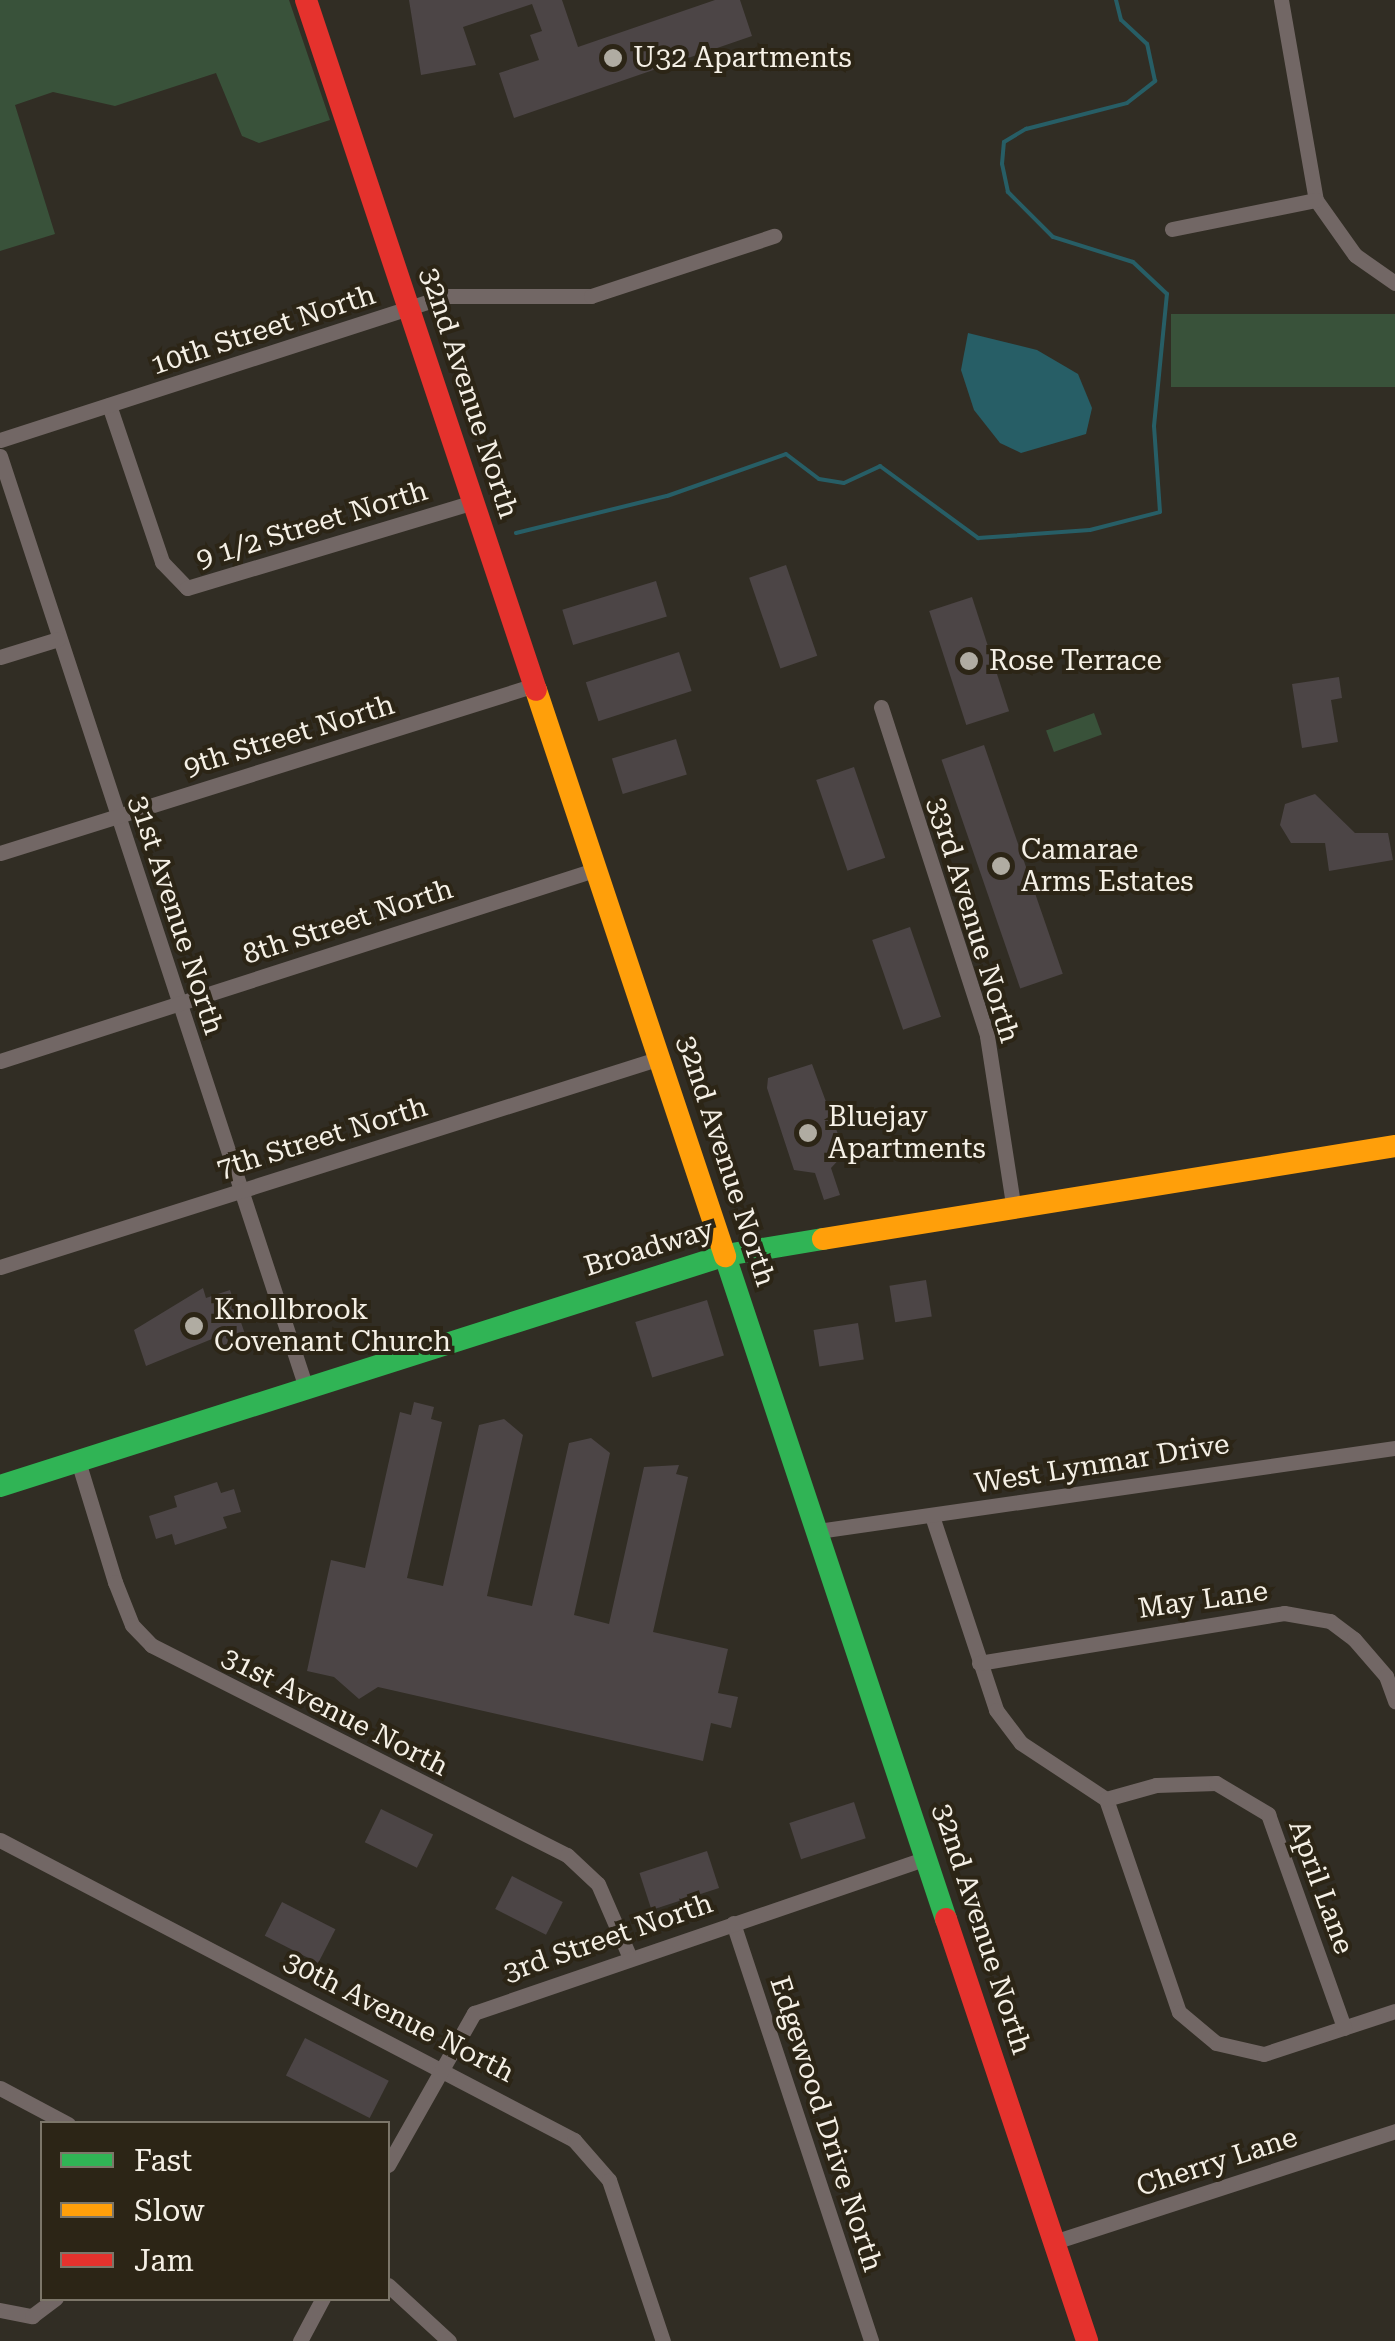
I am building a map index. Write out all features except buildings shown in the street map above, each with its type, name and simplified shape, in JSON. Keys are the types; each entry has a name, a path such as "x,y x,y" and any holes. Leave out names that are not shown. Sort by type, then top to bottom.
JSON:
{"street":[{"name":"32nd Avenue North","path":"306,0 1087,2341"},
{"path":"1281,0 1316,200 1355,255 1395,284"},
{"path":"1172,229 1316,200"},
{"name":"10th Street North","path":"0,440 469,290 591,296 774,236"},
{"name":"9 1/2 Street North","path":"109,405 162,562 188,588 474,502"},
{"name":"31st Avenue North","path":"0,456 306,1388"},
{"path":"0,657 58,639"},
{"name":"9th Street North","path":"0,853 535,685"},
{"name":"33rd Avenue North","path":"881,707 983,1023 1014,1210"},
{"name":"8th Street North","path":"0,1061 597,869"},
{"name":"7th Street North","path":"0,1267 660,1058"},
{"name":"Broadway","path":"0,1486 726,1255 1395,1146"},
{"name":"West Lynmar Drive","path":"818,1531 1395,1448"},
{"name":"31st Avenue North","path":"78,1461 128,1613 151,1645 567,1856 598,1884 630,1958"},
{"path":"932,1516 996,1710 1021,1743 1106,1799 1179,2012 1238,2052 1264,2054 1395,2011"},
{"name":"May Lane","path":"978,1663 1284,1613 1330,1622 1354,1639 1386,1676 1395,1701"},
{"name":"April Lane","path":"1106,1799 1156,1785 1216,1783 1268,1814 1344,2028"},
{"name":"30th Avenue North","path":"0,1840 439,2065 597,2161 664,2341"},
{"name":"3rd Street North","path":"390,2161 439,2065 474,2013 926,1858"},
{"name":"Edgewood Drive North","path":"733,1922 871,2341"},
{"path":"0,2088 62,2121"},
{"name":"Cherry Lane","path":"1054,2242 1395,2131"},
{"path":"390,2287 448,2341"},
{"path":"0,2310 32,2316 52,2301"},
{"path":"300,2341 321,2301"}],"green space":[{"path":"0,0 289,0 330,120 259,143 242,136 216,73 115,106 53,92 15,105 55,234 0,251"},
{"path":"1171,314 1395,314 1395,387 1171,387"},
{"path":"1094,713 1102,735 1054,752 1046,730"}],"water":[{"path":"968,333 1037,350 1078,374 1092,408 1086,434 1021,453 1000,443 974,410 961,370"}],"waterway":[{"path":"516,533 667,496 786,454 819,479 844,483 880,466 978,538 1090,530 1160,512 1154,426 1167,294 1133,262 1053,237 1008,192 1002,164 1004,142 1026,129 1127,103 1155,81 1147,44 1121,20 1116,0"}],"traffic: fast":[{"path":"0,1486 726,1255 823,1239"},
{"path":"725,1256 946,1919"}],"traffic: slow":[{"path":"536,690 725,1256"},
{"path":"823,1239 1395,1146"}],"traffic: jam":[{"path":"306,0 536,690"},
{"path":"946,1919 1087,2341"}],"place":[{"name":"U32 Apartments","path":"613,58"},
{"name":"Rose Terrace","path":"969,661"},
{"name":"Camarae Arms Estates","path":"1001,866"},
{"name":"Bluejay Apartments","path":"808,1133"},
{"name":"Knollbrook Covenant Church","path":"194,1326"}]}
